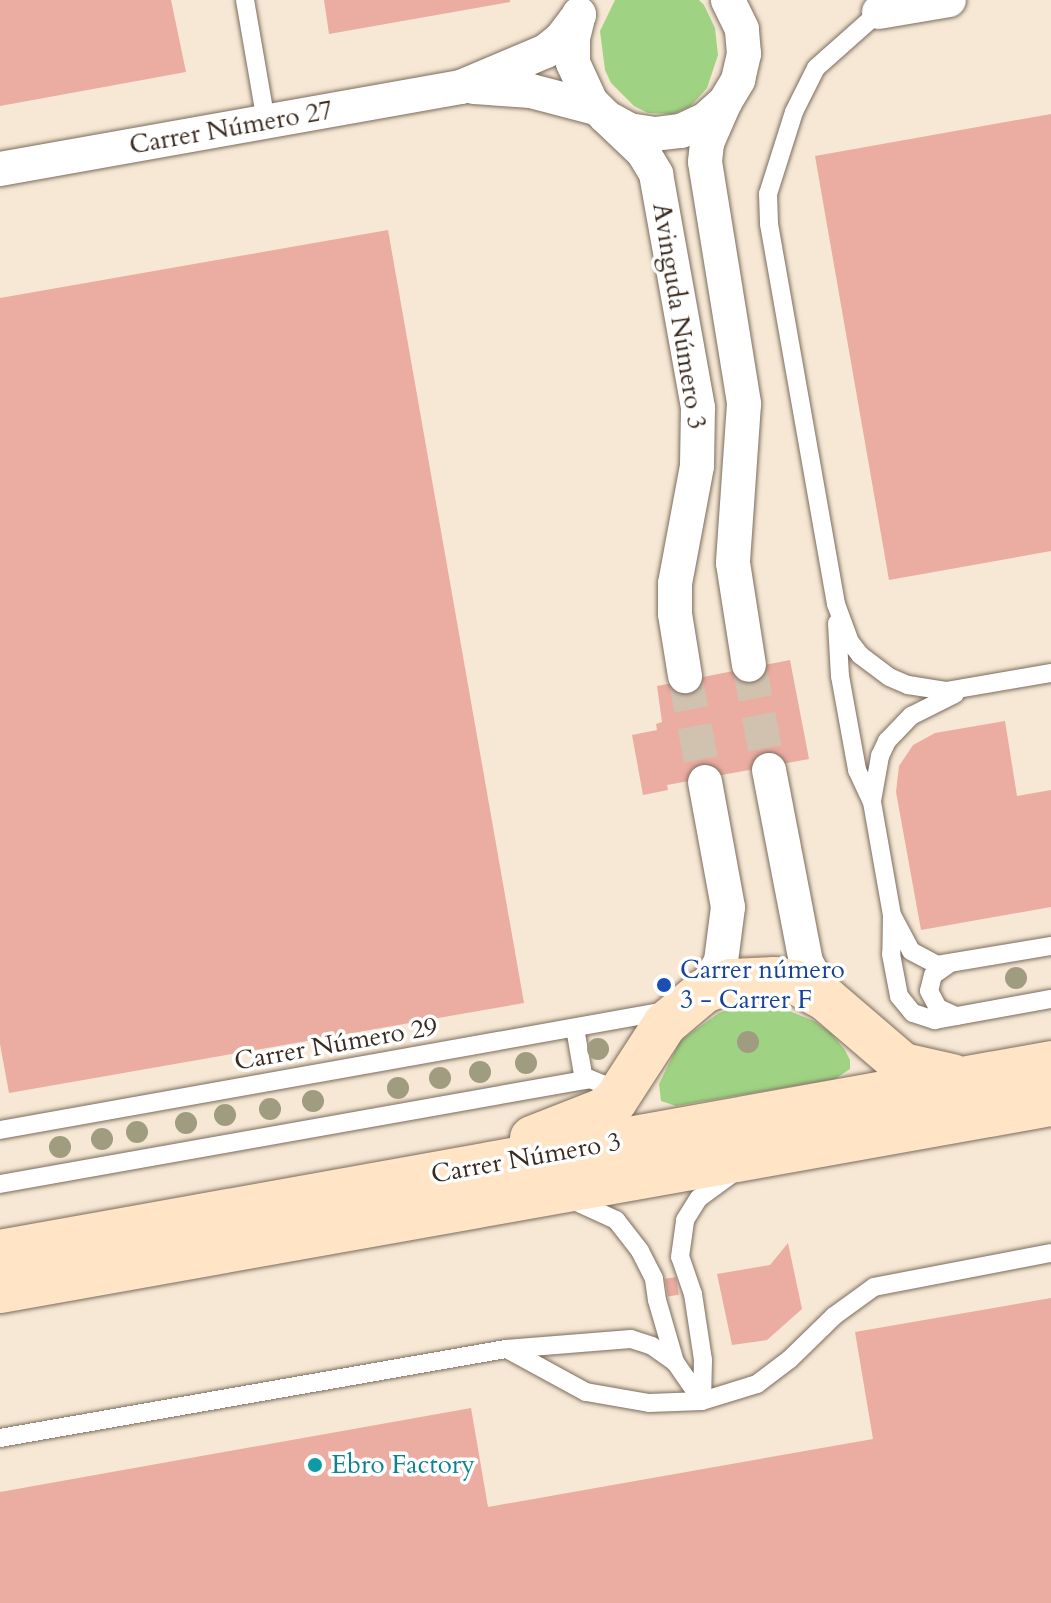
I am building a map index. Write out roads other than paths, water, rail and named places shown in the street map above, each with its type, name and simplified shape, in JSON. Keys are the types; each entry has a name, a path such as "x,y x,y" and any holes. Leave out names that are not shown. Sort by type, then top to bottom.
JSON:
{"main road":[{"path":"462,1170 593,1095 625,1088 665,1024 692,999 731,981 774,979 797,983 826,999 903,1065 966,1078"},
{"name":"Carrer Número 3","path":"0,1252 1051,1063"},
{"name":"Carrer Número 3","path":"0,1291 1051,1104"}],"street":[{"name":"Avinguda Número 3","path":"728,0 742,29 744,54 738,80 707,143 705,162 744,404 733,563 749,665"},
{"path":"879,12 949,0"},
{"name":"Carrer Número 27","path":"0,169 461,87 546,51 561,39 584,7"},
{"path":"584,7 573,38 573,63 579,84 601,112"},
{"name":"Carrer Número 27","path":"461,87 531,91 601,112 629,130 655,134 681,131 705,120 725,102"},
{"name":"Avinguda Número 3","path":"601,112 643,152 656,174 698,408 697,466 675,584 675,614 685,676"},
{"path":"769,770 806,962 826,999"},
{"path":"692,999 721,961 728,907 705,782"}],"lane":[{"path":"245,0 266,121"},
{"path":"879,12 816,68 794,112 768,194 769,224 836,604 840,676 857,770 872,802 892,915 891,954 896,987 905,1005 925,1018 956,1016 1051,999"},
{"path":"836,604 850,642 882,673 927,690 969,688 1051,673"},
{"path":"872,802 880,756 899,727 934,703 969,688"},
{"path":"892,915 918,957 937,965 1051,946"},
{"path":"949,964 933,975 929,991 938,1008 956,1016"},
{"name":"Carrer Número 29","path":"0,1130 575,1028 692,999"},
{"path":"0,1184 593,1095 575,1028"},
{"path":"702,1401 703,1360 693,1294 680,1257 685,1220 699,1198 753,1157"},
{"path":"555,1192 616,1220 632,1238 654,1279 675,1362 702,1401"},
{"path":"506,1349 586,1392 649,1403 702,1401 757,1384 790,1359 834,1316 874,1287 1051,1253"},
{"path":"0,1438 506,1349 631,1339 652,1346 675,1362"}],"tunnel":[{"path":"749,665 769,770"},
{"path":"685,676 705,782"}],"place":[{"name":"Carrer número 3 - Carrer F","path":"664,985"},
{"name":"Ebro Factory","path":"315,1465"}]}
